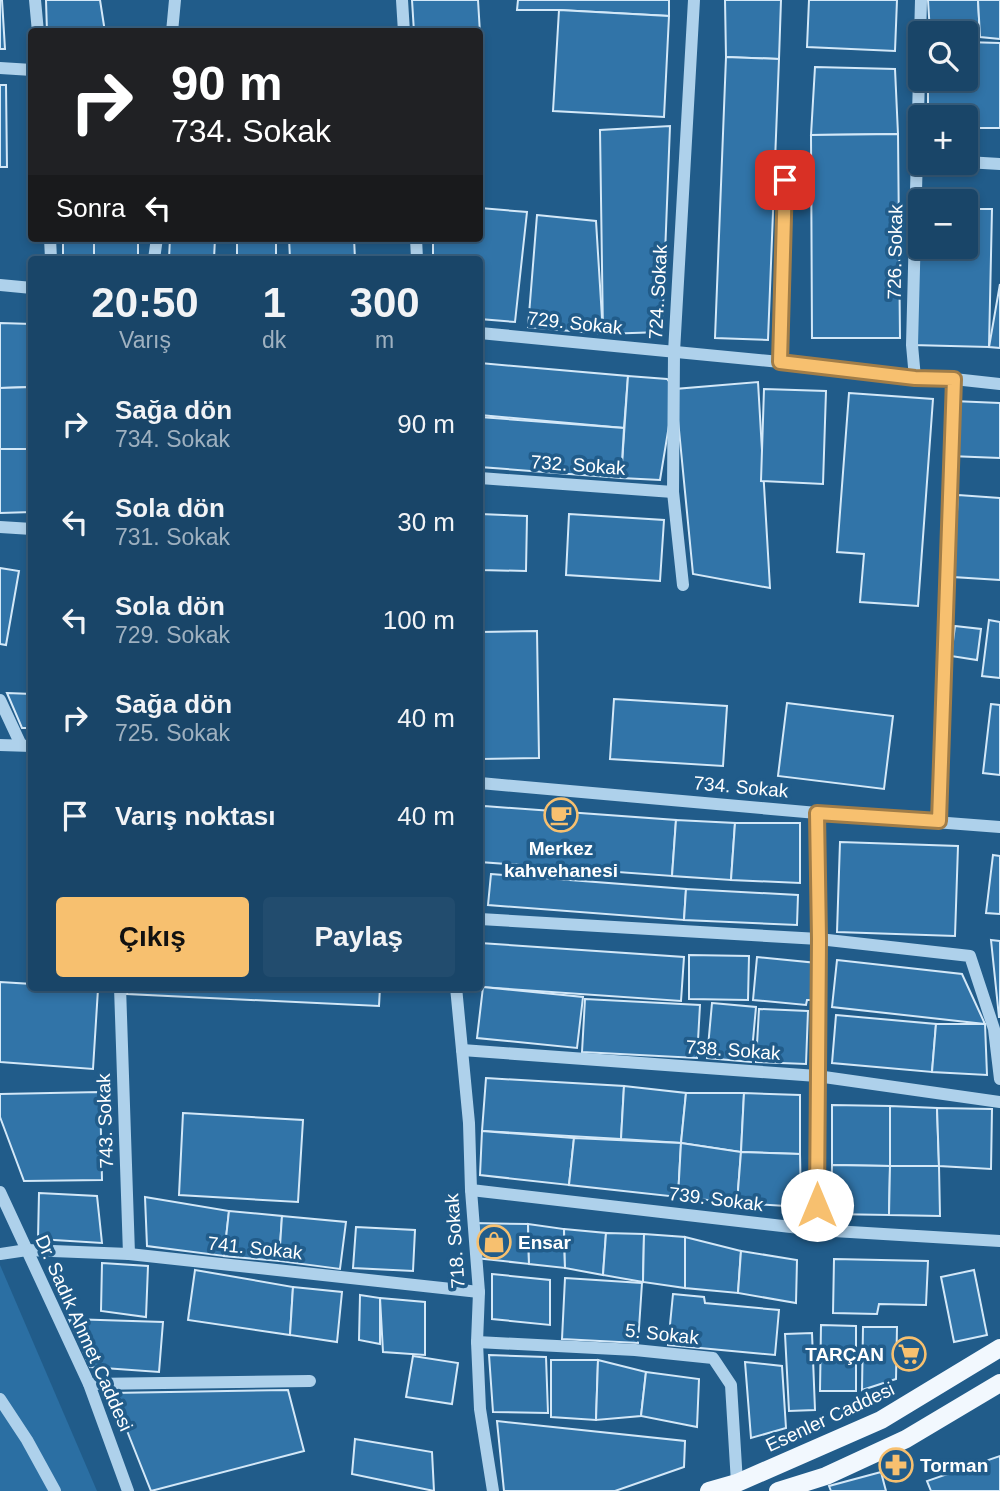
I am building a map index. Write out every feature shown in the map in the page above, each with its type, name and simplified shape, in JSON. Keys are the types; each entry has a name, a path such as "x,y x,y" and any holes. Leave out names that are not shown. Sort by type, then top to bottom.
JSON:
{"main road":[{"name":"Esenler Caddesi","path":"709,1491 737,1483 881,1420 1000,1348"},
{"path":"778,1491 826,1476 906,1440 1000,1383"}],"street":[{"path":"35,0 38,28"},
{"path":"172,28 175,0"},
{"path":"402,0 404,28"},
{"name":"724. Sokak","path":"683,585 673,492 674,352 694,0"},
{"name":"726. Sokak","path":"920,105 921,0"},
{"path":"0,68 28,70"},
{"path":"978,163 1000,164"},
{"name":"726. Sokak","path":"915,378 912,345 918,175"},
{"path":"780,362 785,180"},
{"path":"0,285 28,288"},
{"name":"729. Sokak","path":"483,333 915,378 1000,384"},
{"path":"939,821 954,379"},
{"name":"732. Sokak","path":"483,478 673,492"},
{"path":"0,527 28,529"},
{"path":"0,700 27,745"},
{"path":"0,745 27,745"},
{"name":"734. Sokak","path":"483,783 1000,827"},
{"path":"817,813 817,1230"},
{"path":"483,919 819,939 970,956 994,1029 1000,1079"},
{"name":"743. Sokak","path":"120,991 129,1254"},
{"name":"718. Sokak","path":"456,991 470,1123 471,1190 479,1292 477,1342 480,1409 493,1491"},
{"name":"738. Sokak","path":"462,1050 817,1076 1000,1102"},
{"name":"739. Sokak","path":"471,1190 817,1230 1000,1241"},
{"name":"Dr. Sadık Ahmet Caddesi","path":"0,1192 89,1384 128,1491"},
{"name":"741. Sokak","path":"0,1254 27,1250 129,1254 479,1292"},
{"name":"5. Sokak","path":"477,1342 635,1350 713,1358 731,1385 737,1483"},
{"path":"89,1384 310,1381"},
{"path":"0,1399 27,1440 54,1491"}],"shaded area":[{"path":"0,1265 97,1491 0,1491"}],"building":[{"path":"2,0 5,49 0,49"},
{"path":"46,0 100,0 104,28 47,28"},
{"path":"412,0 478,0 480,28 414,28"},
{"path":"518,0 669,0 669,16 517,10"},
{"path":"725,0 781,0 779,59 726,57"},
{"path":"809,0 897,0 895,51 807,47"},
{"path":"928,0 978,0 980,37 978,21 929,21"},
{"path":"978,0 1000,0 1000,39 980,37"},
{"path":"559,10 669,16 664,117 553,111"},
{"path":"978,42 1000,43 1000,128 978,128 978,105 928,105 928,91 978,91"},
{"path":"726,57 779,59 768,340 715,338"},
{"path":"815,67 895,69 898,134 811,135"},
{"path":"0,85 6,85 7,167 0,167"},
{"path":"670,126 662,332 603,334 600,130"},
{"path":"898,134 900,338 812,338 811,135"},
{"path":"483,208 527,212 515,322 483,319 483,256 433,256 433,242 483,242"},
{"path":"978,209 992,209 989,347 912,345 919,259 978,259"},
{"path":"537,215 596,221 603,334 528,327"},
{"path":"63,242 94,242 94,256 63,256"},
{"path":"94,242 138,242 138,256 94,256"},
{"path":"170,242 215,242 214,256 169,256"},
{"path":"237,242 276,242 276,256 237,256"},
{"path":"289,242 354,242 355,256 290,256"},
{"path":"1000,284 1000,348 989,347"},
{"path":"0,323 28,324 28,387 0,388"},
{"path":"483,363 628,376 624,428 483,415"},
{"path":"628,376 667,379 675,389 660,480 621,478"},
{"path":"758,382 770,588 693,574 675,389"},
{"path":"28,387 28,449 0,449 0,388"},
{"path":"764,389 826,391 823,484 761,481"},
{"path":"849,393 933,399 918,606 860,602 864,554 837,552"},
{"path":"953,401 1000,403 1000,458 950,456"},
{"path":"483,417 624,428 621,478 483,467"},
{"path":"0,449 28,449 28,512 0,513"},
{"path":"958,495 1000,498 1000,580 953,577"},
{"path":"483,514 527,516 526,571 483,570"},
{"path":"569,514 664,520 660,581 566,575"},
{"path":"0,568 19,571 6,645 0,644"},
{"path":"989,620 1000,622 1000,678 982,676"},
{"path":"955,626 981,629 977,660 951,656"},
{"path":"537,631 539,758 483,759 483,632"},
{"path":"7,693 28,694 28,728 22,728"},
{"path":"614,699 727,706 723,766 610,759"},
{"path":"787,703 893,716 884,789 778,776"},
{"path":"991,704 1000,705 1000,775 983,773"},
{"path":"484,806 676,820 672,876 483,862"},
{"path":"676,820 735,823 731,880 672,876"},
{"path":"735,823 800,823 800,883 731,880"},
{"path":"840,842 958,846 955,936 837,932"},
{"path":"993,855 1000,856 1000,914 986,913"},
{"path":"491,874 686,889 684,920 488,905"},
{"path":"686,889 798,895 797,925 684,920"},
{"path":"991,940 1000,941 1000,1017 999,1017"},
{"path":"483,943 684,957 681,1001 483,987"},
{"path":"689,955 749,956 748,1000 689,999"},
{"path":"757,957 817,963 813,1000 807,1000 806,1005 753,1000"},
{"path":"837,960 962,974 985,1024 832,1007"},
{"path":"0,982 28,984 28,991 98,991 93,1069 0,1062"},
{"path":"483,987 583,997 577,1048 477,1038"},
{"path":"127,991 380,991 379,1006 127,994"},
{"path":"585,999 700,1005 697,1058 582,1052"},
{"path":"712,1003 756,1007 751,1062 707,1058"},
{"path":"759,1009 808,1011 806,1064 756,1062"},
{"path":"836,1015 936,1024 932,1072 832,1063"},
{"path":"936,1024 985,1024 987,1075 932,1072"},
{"path":"486,1078 624,1086 621,1139 482,1131"},
{"path":"624,1086 686,1093 681,1143 621,1139"},
{"path":"100,1092 102,1180 24,1181 0,1117 0,1094"},
{"path":"686,1093 744,1093 741,1152 681,1143"},
{"path":"744,1093 800,1095 800,1154 741,1152"},
{"path":"832,1105 890,1106 890,1166 832,1165"},
{"path":"890,1106 937,1108 939,1166 890,1166"},
{"path":"937,1108 992,1109 991,1169 939,1166"},
{"path":"183,1113 303,1120 298,1202 179,1195"},
{"path":"482,1131 574,1138 569,1185 480,1175"},
{"path":"574,1138 681,1143 678,1197 569,1185"},
{"path":"681,1143 741,1152 737,1203 678,1197"},
{"path":"741,1152 800,1154 801,1207 737,1203"},
{"path":"832,1165 890,1166 889,1215 831,1214"},
{"path":"890,1166 939,1166 940,1216 889,1215"},
{"path":"39,1193 97,1196 102,1243 38,1239"},
{"path":"145,1197 229,1211 224,1256 147,1246"},
{"path":"229,1211 282,1216 279,1261 224,1256"},
{"path":"282,1216 346,1222 340,1269 279,1261"},
{"path":"473,1223 528,1224 529,1264 476,1258"},
{"path":"528,1224 564,1229 565,1268 529,1264"},
{"path":"356,1227 415,1230 413,1271 353,1268"},
{"path":"564,1229 606,1233 603,1275 565,1268"},
{"path":"606,1233 644,1234 643,1282 603,1275"},
{"path":"644,1234 685,1237 685,1288 643,1282"},
{"path":"685,1237 741,1251 738,1293 685,1288"},
{"path":"741,1251 797,1260 796,1303 738,1293"},
{"path":"834,1259 928,1261 926,1305 879,1304 877,1314 833,1313"},
{"path":"102,1263 148,1266 146,1317 101,1311"},
{"path":"195,1270 293,1287 290,1335 188,1320"},
{"path":"974,1270 987,1335 954,1342 941,1277"},
{"path":"492,1274 550,1280 550,1325 492,1319"},
{"path":"565,1278 642,1283 638,1343 562,1339"},
{"path":"293,1287 342,1292 337,1342 290,1335"},
{"path":"673,1294 704,1297 705,1303 779,1310 775,1355 668,1345"},
{"path":"360,1295 380,1298 380,1344 359,1340"},
{"path":"380,1298 425,1302 425,1355 383,1352"},
{"path":"69,1319 163,1322 159,1372 90,1367"},
{"path":"821,1325 856,1326 856,1391 820,1391"},
{"path":"863,1327 897,1327 896,1379 862,1390"},
{"path":"812,1333 815,1410 789,1411 785,1334"},
{"path":"489,1355 546,1357 548,1413 493,1412"},
{"path":"413,1356 458,1363 452,1404 406,1397"},
{"path":"551,1360 598,1360 596,1420 551,1417"},
{"path":"598,1360 646,1372 641,1416 596,1420"},
{"path":"745,1362 782,1366 786,1428 751,1438"},
{"path":"646,1372 699,1379 697,1427 641,1416"},
{"path":"288,1390 304,1451 151,1491 112,1393"},
{"path":"497,1421 685,1441 684,1467 615,1491 504,1491"},
{"path":"355,1439 432,1452 434,1491 352,1474"},
{"path":"1000,1456 1000,1491 931,1491 927,1481"},
{"path":"881,1472 886,1491 831,1491 829,1486"}],"place":[{"name":"Merkez kahvehanesi","path":"561,815"},
{"name":"Ensar","path":"494,1242"},
{"name":"TARÇAN","path":"909,1354"},
{"name":"Torman","path":"896,1465"}],"route":[{"path":"785,180 780,362 915,378 954,379 939,821 817,813 817,1205"}]}
